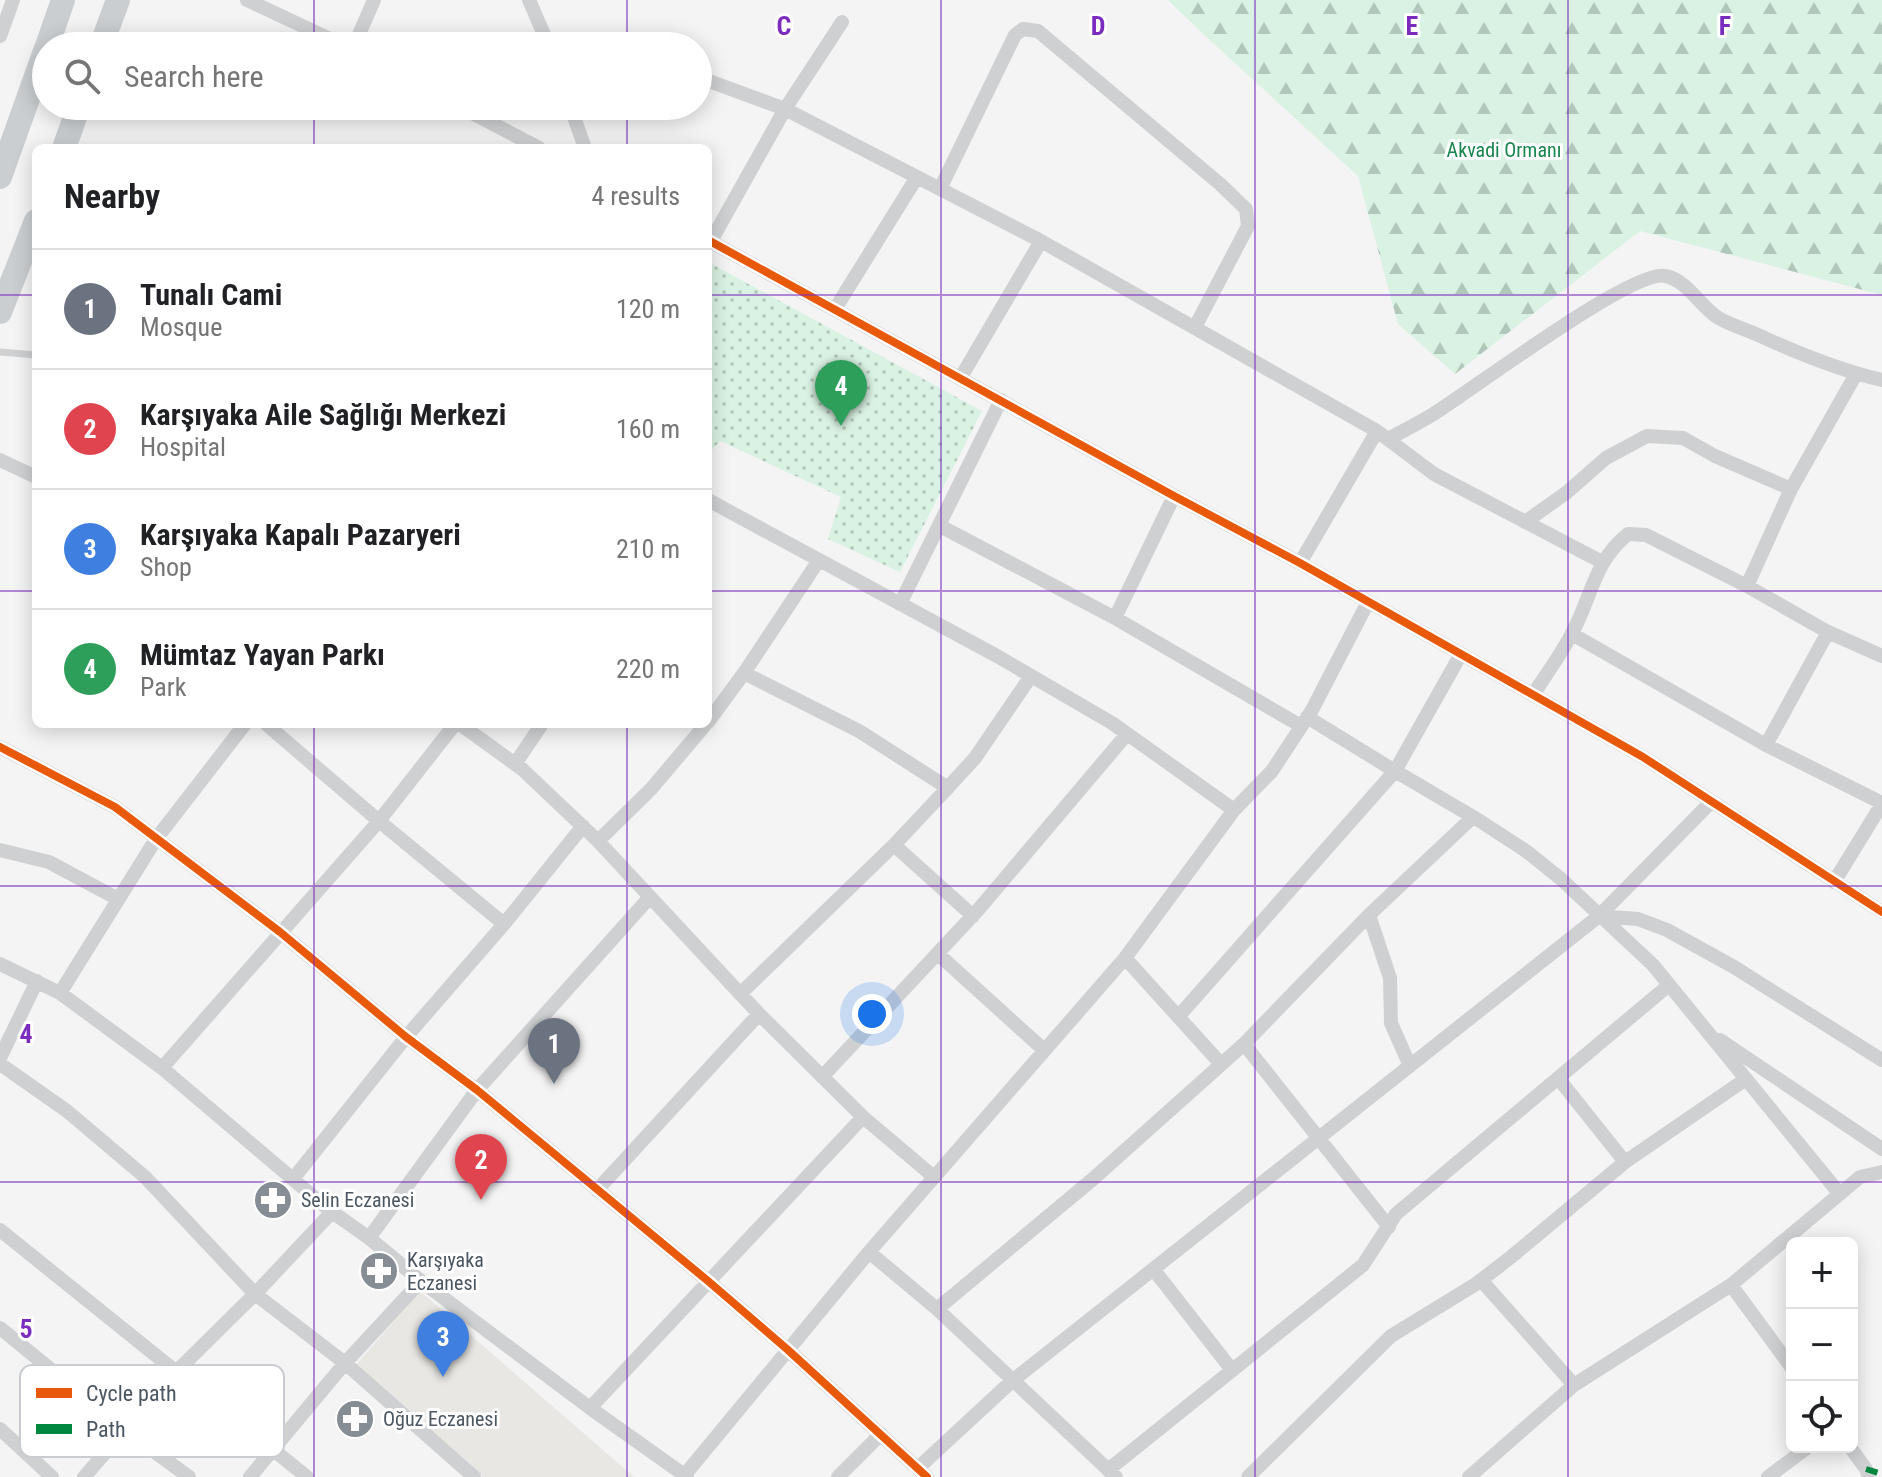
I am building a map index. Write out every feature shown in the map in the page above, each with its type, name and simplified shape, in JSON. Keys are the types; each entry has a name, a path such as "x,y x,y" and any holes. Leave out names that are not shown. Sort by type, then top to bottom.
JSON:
{"main road":[{"path":"51,32 63,0"},
{"path":"106,32 118,0"},
{"path":"0,177 32,87"},
{"path":"65,144 74,120"},
{"path":"0,312 32,231"}],"street":[{"path":"0,36 13,0"},
{"path":"247,0 315,32"},
{"path":"360,32 374,0"},
{"path":"529,0 543,32"},
{"path":"712,235 785,109 842,22"},
{"path":"940,189 1015,35 1023,29 1038,31 1246,209 1248,226 1195,327"},
{"path":"712,82 785,109 1041,241 1382,435 1434,474 1602,562"},
{"path":"480,120 514,142"},
{"path":"575,120 584,144"},
{"path":"835,309 917,177"},
{"path":"961,377 1041,241"},
{"path":"712,242 1300,563 1643,757 1882,912"},
{"path":"1300,563 1382,435 1439,411 1524,351 1619,292 1651,276 1665,276 1682,284 1717,317 1785,348 1856,374 1882,380"},
{"path":"1747,586 1791,489 1856,374"},
{"path":"900,604 1001,400"},
{"path":"1525,522 1566,493 1606,458 1647,436 1683,438 1715,456 1791,489"},
{"path":"0,460 32,475"},
{"path":"1115,618 1174,496"},
{"path":"712,502 1112,723 1234,810"},
{"path":"940,526 1395,771 1526,851 1561,879 1653,965 1839,1193"},
{"path":"1533,695 1572,634 1602,562 1616,543 1628,534 1646,535 1747,586 1828,632 1882,656"},
{"path":"712,716 819,560"},
{"path":"0,964 60,993 162,1068 332,1212 590,1408 685,1476 869,1252 1125,958 1234,810 1272,771 1304,722 1368,602"},
{"path":"1766,745 1828,632"},
{"path":"1572,634 1766,745 1882,803 1834,882"},
{"path":"1178,1017 1395,771 1461,654"},
{"path":"744,673 859,731 948,788"},
{"path":"740,994 894,845 948,788 975,758 1031,676"},
{"path":"60,993 156,839 242,728"},
{"path":"271,728 504,924"},
{"path":"162,1068 379,821 455,728"},
{"path":"464,728 515,764 583,826 759,1014 863,1117 934,1177"},
{"path":"515,764 539,728"},
{"path":"598,841 651,789 703,728"},
{"path":"822,1077 973,916 1127,734"},
{"path":"0,747 115,807 280,932 708,1281 922,1472 1012,1381 1599,916 1711,802"},
{"path":"937,1309 1093,1179 1244,1044 1369,915 1473,817"},
{"path":"293,1179 406,1037 504,924 583,826"},
{"path":"894,845 973,916"},
{"path":"0,850 49,862 118,899"},
{"path":"369,1238 477,1090 650,897"},
{"path":"1369,915 1390,978 1391,1023 1410,1066"},
{"path":"1599,916 1638,919 1667,930 1734,967 1882,1060"},
{"path":"938,954 1044,1050"},
{"path":"1125,958 1221,1064"},
{"path":"0,1058 37,981"},
{"path":"869,1252 937,1309 1112,1473 1232,1370 1363,1265 1396,1214 1669,985"},
{"path":"597,1190 759,1014"},
{"path":"1707,1031 1882,1149"},
{"path":"1244,1044 1389,1227"},
{"path":"0,1064 67,1111 145,1177 255,1294 345,1363 474,1477"},
{"path":"1558,1078 1625,1162"},
{"path":"1248,1477 1391,1336 1481,1280 1625,1162 1746,1079"},
{"path":"590,1408 863,1117"},
{"path":"1469,1477 1574,1385 1731,1285 1860,1177 1882,1172"},
{"path":"183,1365 332,1212"},
{"path":"0,1230 167,1365"},
{"path":"1154,1270 1232,1370"},
{"path":"1481,1280 1574,1385"},
{"path":"284,1437 345,1363 421,1281"},
{"path":"1731,1285 1786,1360"},
{"path":"0,1328 45,1365"},
{"path":"0,1429 20,1447"},
{"path":"838,1477 881,1434"},
{"path":"1768,1477 1800,1453"},
{"path":"1854,1453 1869,1477"},
{"path":"30,1457 52,1477"},
{"path":"84,1477 102,1457"},
{"path":"162,1457 189,1477"},
{"path":"250,1477 267,1457"},
{"path":"282,1457 307,1477"}],"lane":[{"path":"0,352 32,355"}],"shaded area":[{"path":"420,1291 634,1477 483,1477 355,1366"}],"green space":[{"name":"Akvadi Ormanı","path":"1168,0 1882,0 1882,295 1640,231 1455,374 1398,324 1358,176"},
{"path":"712,264 982,411 900,572 828,539 841,497 720,441 712,450"}],"marked path":[{"path":"1866,1469 1882,1474"}],"cycle path":[{"path":"712,242 1300,563 1643,757 1882,912"},
{"path":"0,747 115,807 280,932 708,1281 927,1477"}],"place":[{"name":"Mümtaz Yayan Parkı","path":"841,426"},
{"name":"Tunalı Cami","path":"554,1084"},
{"name":"Selin Eczanesi","path":"273,1200"},
{"name":"Karşıyaka Aile Sağlığı Merkezi","path":"481,1200"},
{"name":"Karşıyaka Eczanesi","path":"379,1271"},
{"name":"Karşıyaka Kapalı Pazaryeri","path":"443,1377"},
{"name":"Oğuz Eczanesi","path":"355,1419"}]}
